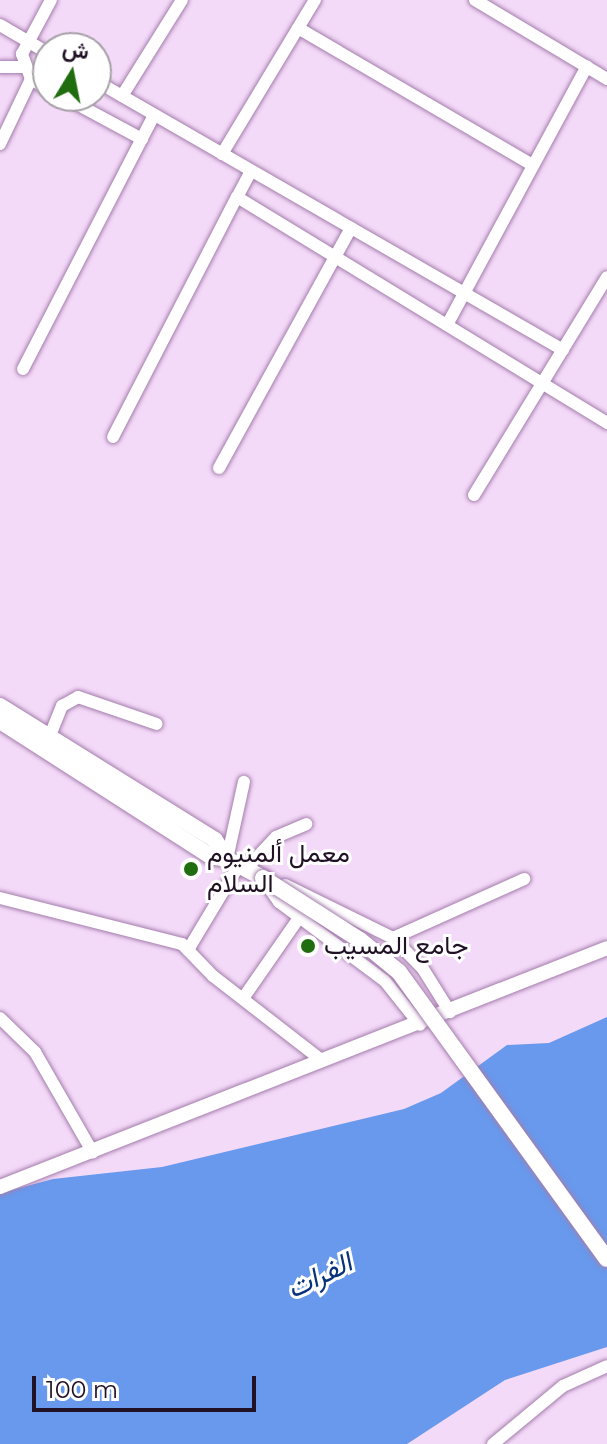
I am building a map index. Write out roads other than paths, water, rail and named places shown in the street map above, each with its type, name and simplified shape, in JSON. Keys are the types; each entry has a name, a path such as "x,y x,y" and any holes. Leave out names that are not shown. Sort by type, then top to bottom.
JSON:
{"main road":[{"path":"0,706 215,840 237,864"},
{"path":"0,721 210,856 237,864 263,878 360,940 399,972 607,1259"}],"street":[{"path":"0,144 27,73 27,41 51,0"},
{"path":"122,96 182,0"},
{"path":"222,154 315,0"},
{"path":"475,0 607,79"},
{"path":"0,25 32,44"},
{"path":"298,28 531,164"},
{"path":"447,325 531,164 587,66"},
{"path":"0,67 32,77"},
{"path":"112,90 563,350"},
{"path":"92,112 142,139"},
{"path":"23,369 154,115"},
{"path":"113,437 251,171"},
{"path":"237,197 607,423"},
{"path":"219,468 351,228"},
{"path":"474,495 607,277"},
{"path":"49,738 62,706 78,697 157,724"},
{"path":"188,950 237,864 244,782"},
{"path":"237,864 276,837 306,824"},
{"path":"263,878 273,897 385,981 420,1025"},
{"path":"263,878 393,938 423,969 450,1012"},
{"path":"393,938 524,879"},
{"path":"0,898 182,944 320,1059"},
{"path":"244,997 299,918"},
{"path":"0,1187 93,1153 320,1059 420,1025 607,948"},
{"path":"0,1018 35,1052 93,1153"},
{"path":"493,1444 563,1386 607,1366"}],"water":[{"name":"الفرات","path":"607,1017 607,1347 505,1380 407,1444 0,1444 0,1193 53,1179 162,1167 404,1109 441,1093 507,1045 549,1043"}],"place":[{"name":"معمل ألمنيوم السلام","path":"191,869"},
{"name":"جامع المسيب","path":"308,946"}]}
